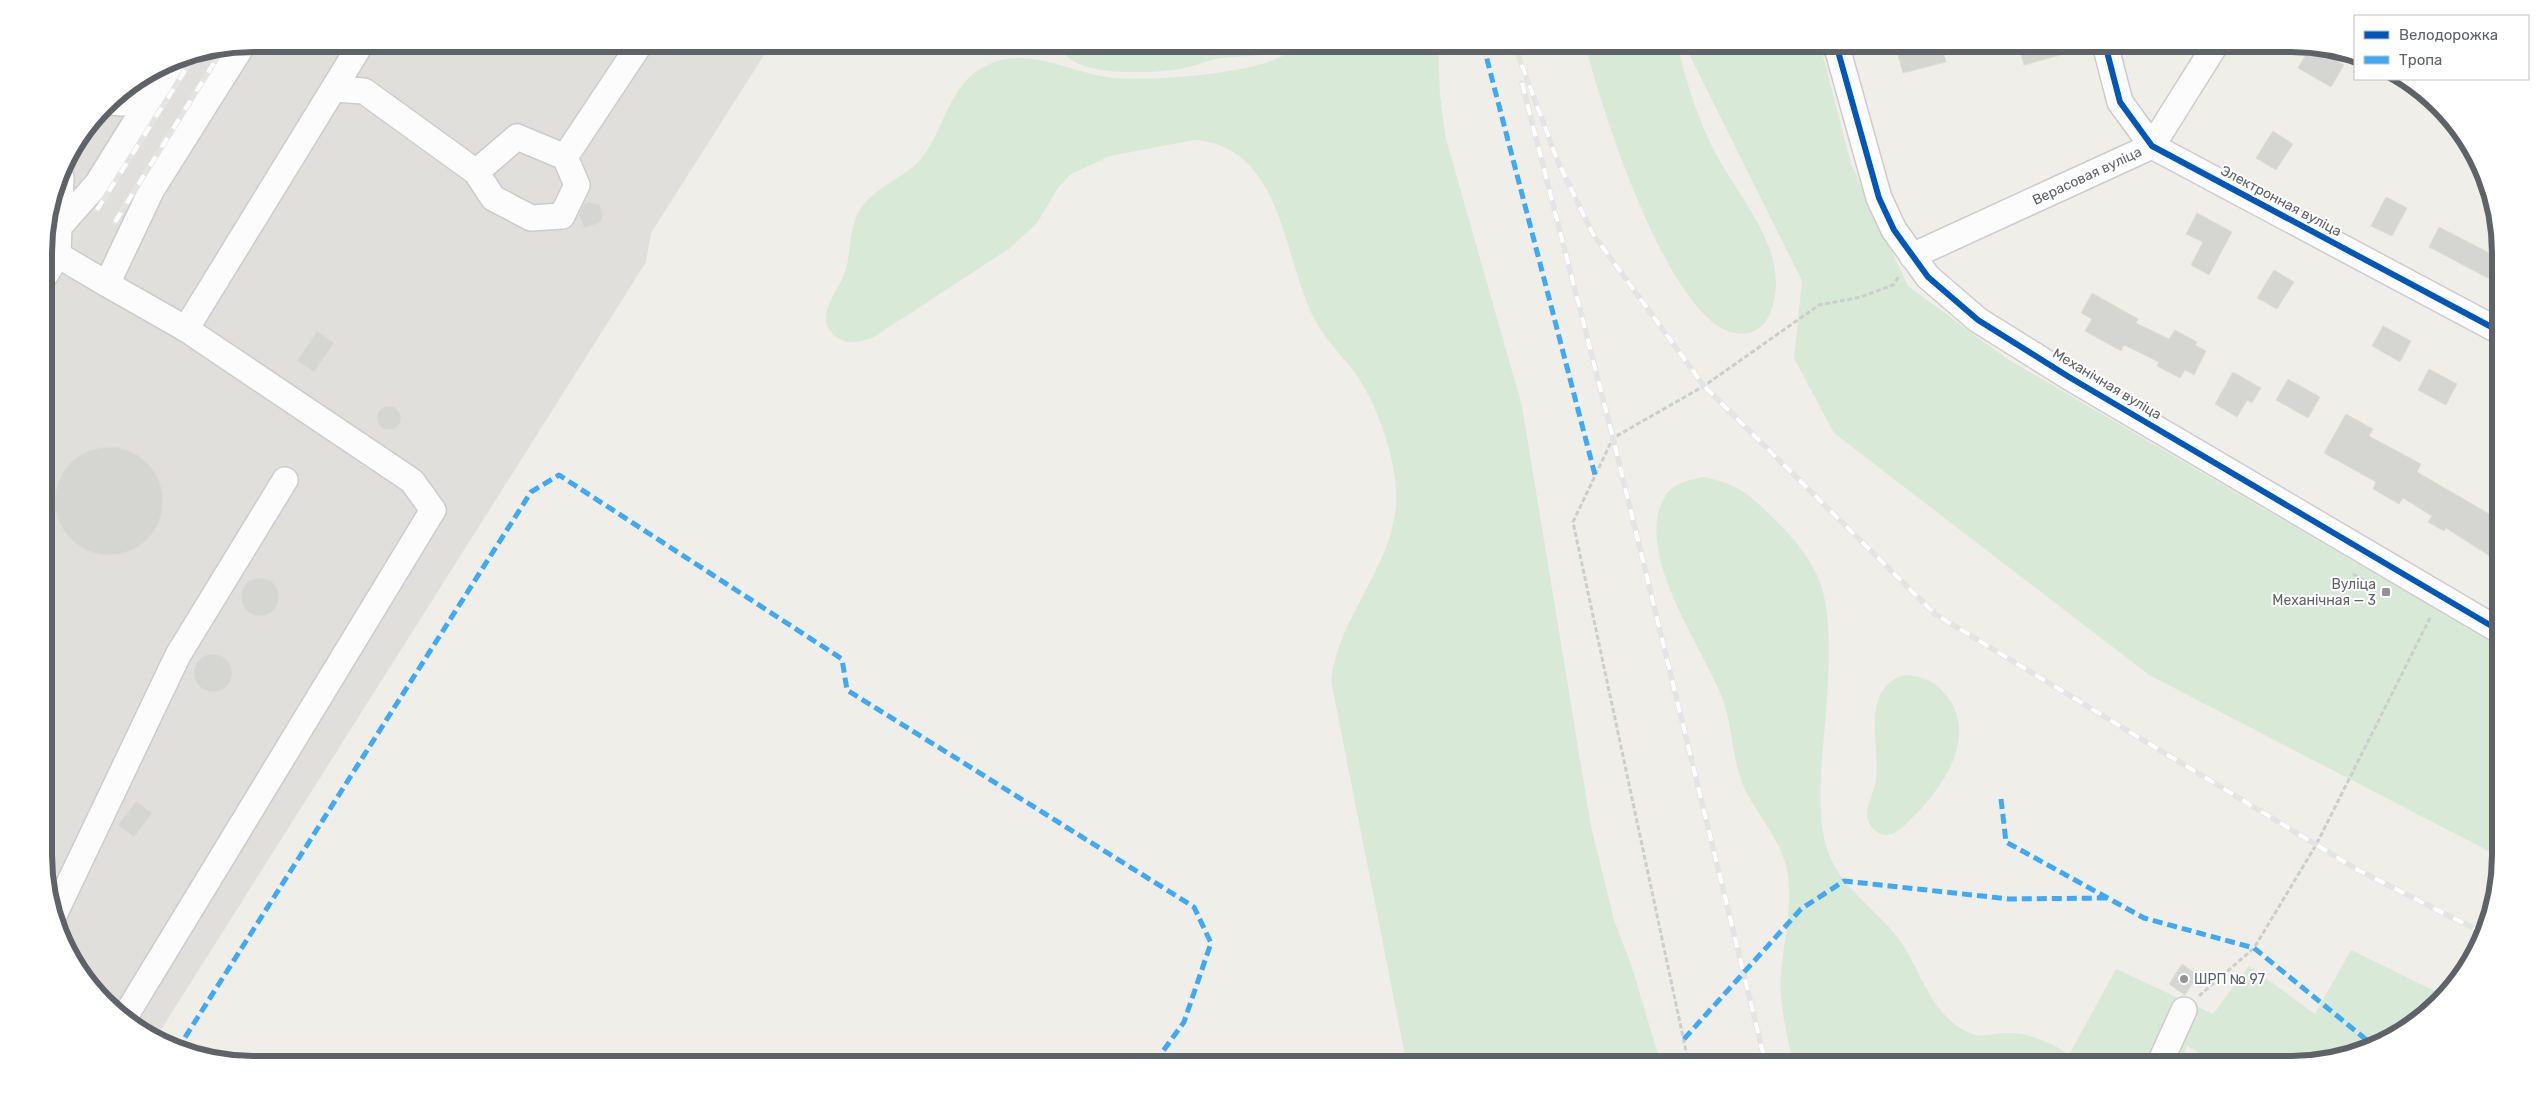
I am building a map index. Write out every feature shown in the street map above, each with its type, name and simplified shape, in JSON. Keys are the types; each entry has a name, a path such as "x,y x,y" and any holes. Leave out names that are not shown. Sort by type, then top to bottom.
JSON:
{"street":[{"path":"186,329 356,52"},
{"path":"565,157 635,52"},
{"name":"Механічная вуліца","path":"1838,52 1879,198 1894,230 1928,277 1978,320 2077,382 2492,626"},
{"name":"Электронная вуліца","path":"2107,52 2120,102 2152,146 2492,327"},
{"name":"Верасовая вуліца","path":"1912,256 2152,146 2211,52"},
{"path":"107,284 152,189 237,53"},
{"path":"59,227 97,184 167,72"},
{"path":"334,89 364,91 476,172 493,198 531,218 562,216 577,185 565,157 517,137 476,172"},
{"path":"52,246 59,227 60,197"},
{"path":"52,252 186,329 412,482 433,510 128,1012"},
{"path":"58,906 178,655 285,480"},
{"path":"2163,1056 2184,1010"}],"path":[{"path":"1687,1056 1573,522 1613,438 1704,386 1819,305 1861,297 1893,286 1912,256"},
{"path":"2184,1010 2254,948 2316,845 2441,596"}],"shaded area":[{"path":"253,52 766,52 651,233 646,262 159,1033 142,1023 121,1007 102,988 86,967 73,945 59,908 52,856 52,253 59,201 73,164 86,142 111,111 153,79 189,63 227,54"}],"green space":[{"path":"1063,52 1273,52 1254,56 1216,59 1189,67 1143,72 1089,68 1066,56"},
{"path":"1290,52 1438,52 1440,95 1445,135 1522,406 1591,826 1614,920 1633,970 1658,1056 1405,1056 1331,681 1343,636 1385,550 1392,528 1396,505 1394,471 1385,434 1370,399 1353,370 1316,322 1295,269 1276,210 1264,184 1247,162 1224,147 1194,140 1110,156 1071,174 1058,188 1037,223 1010,248 874,337 856,342 847,342 838,338 830,330 826,322 826,313 829,305 846,269 853,227 858,213 871,197 920,160 928,149 959,90 977,71 994,62 1011,58 1046,61 1115,78 1174,77 1242,69 1283,56"},
{"path":"1587,52 1679,52 1704,129 1718,157 1760,227 1774,264 1776,283 1774,303 1769,316 1761,327 1756,330 1727,331 1699,309 1672,270 1646,220 1624,166"},
{"path":"1688,52 1822,52 1851,164 1908,286 2006,358 2492,642 2492,853 2149,675 1834,433 1794,358 1802,281"},
{"path":"1702,477 1727,483 1744,492 1784,529 1808,559 1818,576 1826,605 1829,652 1821,775 1821,810 1823,834 1835,867 1850,887 1901,942 1928,992 1955,1025 1978,1035 2017,1033 2027,1035 2047,1042 2070,1056 1792,1056 1781,998 1782,962 1789,907 1786,866 1773,835 1744,787 1737,764 1725,706 1673,596 1663,568 1657,542 1657,517 1666,495 1677,485"},
{"path":"1904,675 1928,680 1946,695 1955,710 1959,726 1958,742 1954,758 1947,773 1928,801 1900,829 1890,835 1886,835 1872,827 1867,815 1876,779 1875,720 1877,705 1882,692 1890,682"},
{"path":"2351,950 2438,993 2413,1015 2391,1030 2355,1046 2330,1053 2304,1056 2205,1056 2187,1046 2183,1056 2076,1056 2070,1053 2116,969 2213,1014 2249,966 2315,1014"}],"building":[{"path":"1897,52 1943,52 1946,62 1903,73"},
{"path":"2020,52 2071,52 2024,65"},
{"path":"2307,53 2328,56 2344,65 2331,87 2298,68"},
{"path":"2273,131 2293,144 2276,170 2256,158"},
{"path":"2386,197 2407,208 2392,236 2371,226"},
{"path":"589,202 600,205 603,217 599,223 584,228 579,214 584,204"},
{"path":"2197,213 2232,232 2209,275 2191,265 2203,242 2186,234"},
{"path":"2439,227 2492,254 2492,280 2429,247"},
{"path":"2274,270 2294,282 2277,309 2257,298"},
{"path":"2092,293 2138,319 2136,323 2169,339 2175,330 2197,342 2195,345 2206,351 2194,375 2185,370 2180,378 2157,366 2159,362 2124,345 2121,351 2085,331 2092,319 2081,313"},
{"path":"2383,326 2411,341 2400,362 2372,346"},
{"path":"317,331 334,343 314,372 297,361"},
{"path":"2429,369 2457,384 2446,405 2418,390"},
{"path":"2233,372 2261,388 2252,403 2247,400 2237,417 2215,404"},
{"path":"2288,379 2320,397 2308,418 2276,400"},
{"path":"389,406 398,409 401,418 398,427 389,430 380,427 377,418 380,409"},
{"path":"2346,414 2373,429 2369,436 2421,464 2417,472 2492,516 2492,558 2446,528 2444,531 2428,522 2432,516 2403,498 2399,504 2373,489 2376,482 2324,453"},
{"path":"109,447 130,451 147,463 159,480 163,501 159,522 147,539 130,551 109,555 88,551 71,539 59,522 55,501 59,480 71,463 88,451"},
{"path":"260,578 273,584 279,597 273,610 260,616 247,610 241,597 247,584"},
{"path":"213,654 226,660 232,673 226,686 213,692 200,686 194,673 200,660"},
{"path":"136,801 152,813 134,837 118,825"},
{"name":"ШРП № 97","path":"2182,964 2198,975 2185,995 2169,984"}],"railway":[{"path":"1517,52 1558,162 1593,234 1704,386 1935,614 2358,870 2477,930"},
{"path":"115,222 219,55"},
{"path":"97,210 190,63"},
{"path":"1522,83 1613,438 1764,1056"}],"marked path":[{"path":"1485,52 1595,475"},
{"path":"181,1043 531,492 559,475 842,659 847,690 1194,907 1211,943 1184,1022 1159,1056"},
{"path":"2001,799 2006,842 2144,918 2254,948 2368,1041"},
{"path":"1684,1039 1801,909 1844,881 2009,899 2108,898"}],"cycle path":[{"path":"1838,52 1879,198 1894,230 1928,277 1978,320 2069,377 2492,626"},
{"path":"2107,52 2120,102 2152,146 2492,327"}],"place":[{"name":"Вуліца Механічная — 3","path":"2386,592"},
{"name":"ШРП № 97","path":"2184,979"}]}
